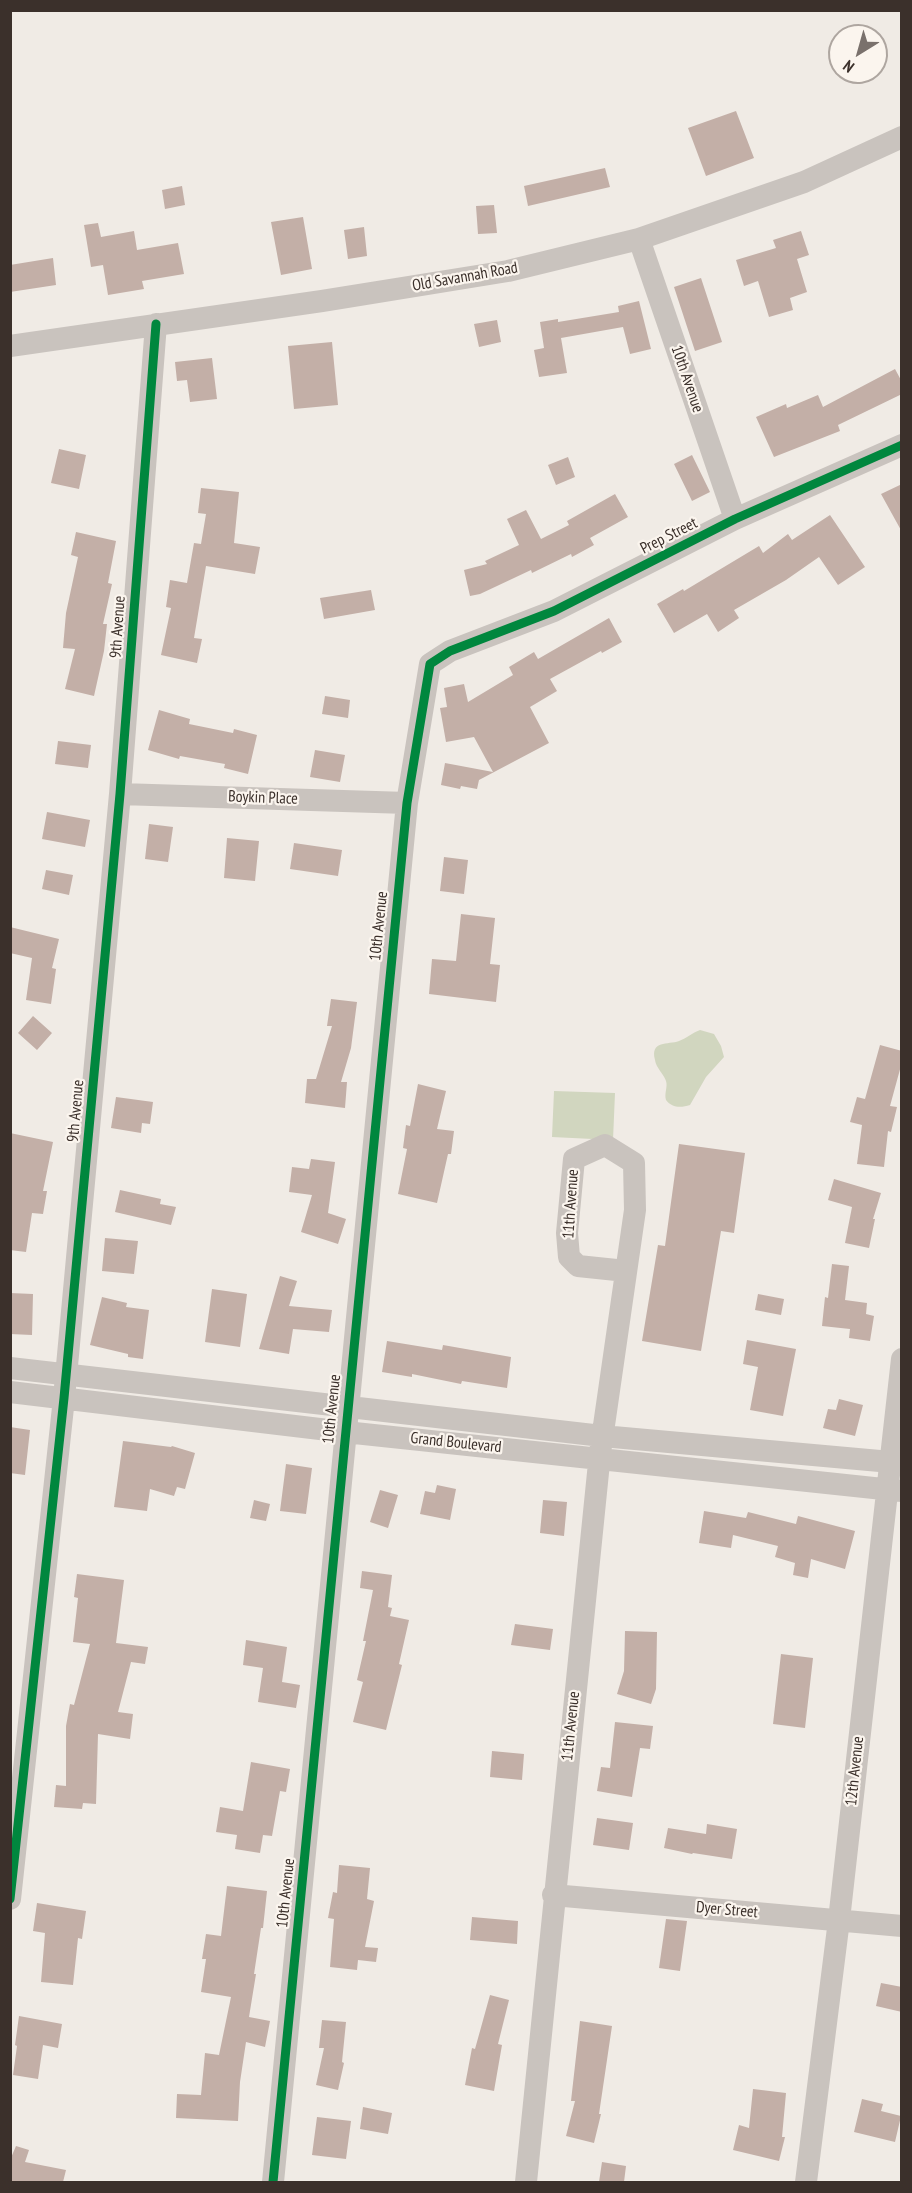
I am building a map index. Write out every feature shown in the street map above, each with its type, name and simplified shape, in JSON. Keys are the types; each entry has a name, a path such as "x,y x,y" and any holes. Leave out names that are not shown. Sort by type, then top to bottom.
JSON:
{"street":[{"name":"Old Savannah Road","path":"10,346 322,301 508,271 639,239 804,182 902,137"},
{"name":"10th Avenue","path":"639,239 735,519"},
{"name":"9th Avenue","path":"10,1899 67,1373 120,794 156,324"},
{"name":"Prep Street","path":"450,651 554,611 735,519 902,445"},
{"name":"10th Avenue","path":"273,2182 406,803 430,664 450,651"},
{"name":"Boykin Place","path":"120,794 406,803"},
{"name":"11th Avenue","path":"526,2182 553,1895 601,1447 635,1210 634,1163 605,1144 574,1159 569,1202 569,1257 578,1266 626,1271"},
{"name":"12th Avenue","path":"806,2182 894,1490 902,1359"},
{"name":"Grand Boulevard","path":"10,1368 348,1406 601,1447 894,1490"},
{"name":"Grand Boulevard","path":"10,1392 345,1432 896,1463"},
{"name":"Dyer Street","path":"553,1895 902,1926"}],"green space":[{"path":"700,1030 714,1034 724,1057 706,1077 690,1105 674,1106 666,1100 665,1078 656,1063 655,1049 661,1044 679,1041"},
{"path":"554,1091 615,1093 613,1140 552,1137"}],"building":[{"path":"736,111 754,158 706,176 688,128"},
{"path":"605,168 610,187 528,206 524,186"},
{"path":"182,186 185,205 165,209 162,190"},
{"path":"494,205 497,233 478,234 476,206"},
{"path":"303,217 312,269 281,275 271,222"},
{"path":"98,223 101,237 134,231 137,250 178,243 184,274 142,281 144,289 108,295 103,265 91,267 84,225"},
{"path":"364,227 367,256 348,259 344,230"},
{"path":"801,231 809,255 797,259 807,292 790,298 793,310 769,317 758,281 744,286 736,260 776,248 773,240"},
{"path":"53,258 56,285 10,292 10,265"},
{"path":"701,278 722,342 695,351 674,287"},
{"path":"639,301 651,349 630,354 623,327 561,338 567,373 539,377 534,350 544,348 540,322 558,319 558,322 619,312 618,306"},
{"path":"497,320 501,342 479,347 474,324"},
{"path":"332,342 338,405 294,409 288,346"},
{"path":"212,358 217,399 190,402 187,380 177,381 175,362"},
{"path":"895,369 902,382 902,394 838,425 840,431 774,457 756,417 786,404 787,408 818,395 823,407"},
{"path":"59,449 86,455 79,489 51,483"},
{"path":"692,455 710,492 692,501 674,464"},
{"path":"568,457 575,477 556,485 548,465"},
{"path":"902,484 902,532 881,494"},
{"path":"201,488 239,492 234,543 260,547 255,574 206,566 194,638 202,639 197,663 161,655 171,608 166,607 170,580 187,583 194,543 201,544 206,514 198,513"},
{"path":"615,494 628,517 590,538 594,545 572,557 571,554 532,573 531,570 480,594 470,596 464,570 487,564 485,561 519,545 507,519 526,510 541,539 569,525 567,521"},
{"path":"830,515 865,567 838,585 819,557 786,580 734,610 739,618 718,632 707,614 674,633 657,604 683,589 684,591 759,546 763,553 788,534 792,540"},
{"path":"76,532 116,541 108,583 112,584 103,624 107,624 104,651 94,696 65,689 75,649 63,648 66,613 78,557 71,555"},
{"path":"371,590 375,610 324,619 320,598"},
{"path":"609,618 622,642 550,679 557,691 530,707 549,743 479,780 477,789 461,786 460,789 441,785 445,763 493,772 474,737 446,742 440,708 447,707 444,688 464,684 468,702 513,675 509,667 534,652 538,659"},
{"path":"325,696 350,700 348,718 322,714"},
{"path":"159,710 190,719 189,724 233,733 234,729 257,735 248,774 224,768 225,764 180,756 179,759 148,750"},
{"path":"58,741 91,745 88,768 55,764"},
{"path":"315,750 345,755 340,782 310,777"},
{"path":"47,812 90,820 85,847 42,839"},
{"path":"149,824 173,827 168,862 145,859"},
{"path":"227,838 259,841 255,881 224,878"},
{"path":"294,843 342,850 338,876 290,869"},
{"path":"444,857 468,860 464,894 440,891"},
{"path":"46,870 73,875 69,895 42,889"},
{"path":"461,914 495,918 490,964 500,965 496,1002 429,994 432,959 456,961"},
{"path":"10,927 59,939 52,968 56,969 51,1004 26,1000 32,958 10,953"},
{"path":"331,999 357,1002 351,1048 341,1082 347,1082 345,1108 305,1103 307,1079 316,1079 332,1026 327,1026"},
{"path":"33,1016 52,1033 37,1050 18,1033"},
{"path":"880,1045 902,1051 902,1062 890,1106 897,1107 891,1132 888,1131 884,1167 857,1164 862,1125 850,1122 857,1097 865,1099"},
{"path":"418,1084 446,1091 437,1129 454,1131 451,1154 448,1154 437,1203 398,1194 407,1149 403,1148 406,1125 410,1126"},
{"path":"116,1097 153,1102 150,1124 142,1123 141,1133 111,1128"},
{"path":"10,1133 53,1142 43,1191 47,1191 43,1214 32,1213 26,1252 10,1250"},
{"path":"679,1144 745,1153 734,1233 721,1231 701,1351 642,1341 658,1245 665,1246"},
{"path":"311,1159 335,1162 328,1213 346,1219 338,1244 301,1232 312,1195 289,1192 292,1167 309,1169"},
{"path":"834,1179 881,1193 873,1219 875,1219 869,1248 845,1243 852,1207 828,1200"},
{"path":"120,1190 161,1199 160,1204 176,1207 171,1225 115,1212"},
{"path":"105,1238 138,1241 134,1274 102,1271"},
{"path":"832,1264 849,1266 845,1300 867,1303 866,1314 874,1316 870,1341 849,1338 850,1329 822,1326"},
{"path":"280,1276 297,1281 289,1306 332,1310 329,1332 293,1329 289,1354 259,1349"},
{"path":"212,1289 247,1294 240,1347 205,1342"},
{"path":"10,1293 33,1294 32,1335 10,1334"},
{"path":"758,1294 784,1299 781,1315 755,1310"},
{"path":"102,1297 127,1303 126,1307 149,1310 143,1359 128,1357 128,1354 90,1345"},
{"path":"747,1340 796,1349 783,1416 750,1410 758,1367 743,1364"},
{"path":"387,1341 442,1350 443,1345 511,1357 507,1388 462,1381 461,1384 412,1374 412,1377 382,1372"},
{"path":"839,1399 863,1405 855,1436 823,1428 828,1409 836,1410"},
{"path":"10,1427 30,1430 25,1475 10,1473"},
{"path":"123,1441 172,1446 195,1453 185,1489 177,1487 174,1496 150,1489 147,1511 114,1507"},
{"path":"286,1464 312,1468 306,1514 280,1511"},
{"path":"437,1485 456,1489 450,1520 420,1514 425,1491 435,1493"},
{"path":"380,1490 398,1495 388,1528 370,1522"},
{"path":"254,1500 270,1504 266,1521 250,1518"},
{"path":"543,1500 567,1502 564,1536 540,1533"},
{"path":"704,1511 746,1518 748,1512 796,1524 798,1516 855,1531 845,1569 811,1559 808,1578 793,1575 795,1563 775,1557 778,1546 733,1535 731,1548 699,1543"},
{"path":"362,1571 392,1575 388,1607 392,1608 390,1616 409,1620 399,1664 402,1665 386,1730 353,1722 363,1682 357,1680 366,1641 363,1641 373,1590 360,1588"},
{"path":"77,1574 124,1580 116,1643 148,1647 145,1664 131,1662 118,1712 133,1714 130,1739 98,1734 96,1804 83,1803 82,1809 54,1807 56,1785 66,1786 66,1726 70,1704 74,1705 90,1644 73,1642 78,1598 74,1597"},
{"path":"515,1624 553,1629 550,1650 511,1645"},
{"path":"625,1631 657,1632 656,1689 651,1704 617,1694 624,1671"},
{"path":"246,1640 287,1647 282,1682 300,1685 296,1708 258,1702 263,1668 243,1665"},
{"path":"781,1654 813,1658 805,1728 773,1724"},
{"path":"615,1722 653,1726 650,1749 640,1748 632,1797 597,1791 601,1767 610,1768"},
{"path":"492,1751 524,1754 522,1780 490,1777"},
{"path":"251,1762 290,1769 286,1792 280,1791 272,1836 263,1835 260,1853 235,1849 237,1835 216,1832 220,1807 243,1811"},
{"path":"597,1818 633,1823 629,1850 593,1845"},
{"path":"707,1824 737,1829 732,1859 664,1848 668,1828 706,1834"},
{"path":"339,1865 370,1868 367,1899 374,1901 365,1947 378,1948 376,1962 358,1960 357,1970 330,1967 334,1919 328,1918 333,1892 337,1893"},
{"path":"227,1886 267,1891 249,2017 270,2021 265,2047 246,2042 240,2082 238,2121 176,2118 177,2094 201,2095 205,2053 219,2055 231,1997 201,1992 206,1959 202,1959 206,1934 221,1936"},
{"path":"37,1903 86,1911 82,1939 78,1938 73,1985 41,1982 45,1933 33,1931"},
{"path":"472,1917 518,1921 517,1944 470,1940"},
{"path":"666,1919 687,1921 680,1971 659,1968"},
{"path":"881,1983 902,1987 902,2012 876,2006"},
{"path":"490,1995 509,2000 498,2044 502,2045 494,2091 465,2085 472,2048 475,2049"},
{"path":"19,2016 62,2024 58,2048 43,2045 38,2079 13,2075"},
{"path":"322,2020 346,2022 342,2062 344,2063 338,2090 316,2085 324,2048 319,2048"},
{"path":"580,2021 612,2026 599,2114 601,2114 594,2143 566,2136 575,2101 571,2101"},
{"path":"753,2089 786,2093 782,2137 785,2137 779,2161 733,2150 739,2125 749,2128"},
{"path":"862,2099 883,2104 881,2111 901,2116 895,2142 854,2132"},
{"path":"363,2107 392,2113 388,2134 360,2129"},
{"path":"317,2117 351,2121 346,2159 312,2155"},
{"path":"16,2146 29,2150 25,2162 66,2170 63,2182 10,2182 10,2160"},
{"path":"602,2162 626,2166 624,2182 599,2182"}],"cycle path":[{"path":"10,1899 64,1398 120,794 156,324"},
{"path":"273,2182 407,803 430,664 450,651 554,611 735,519 902,445"}]}
